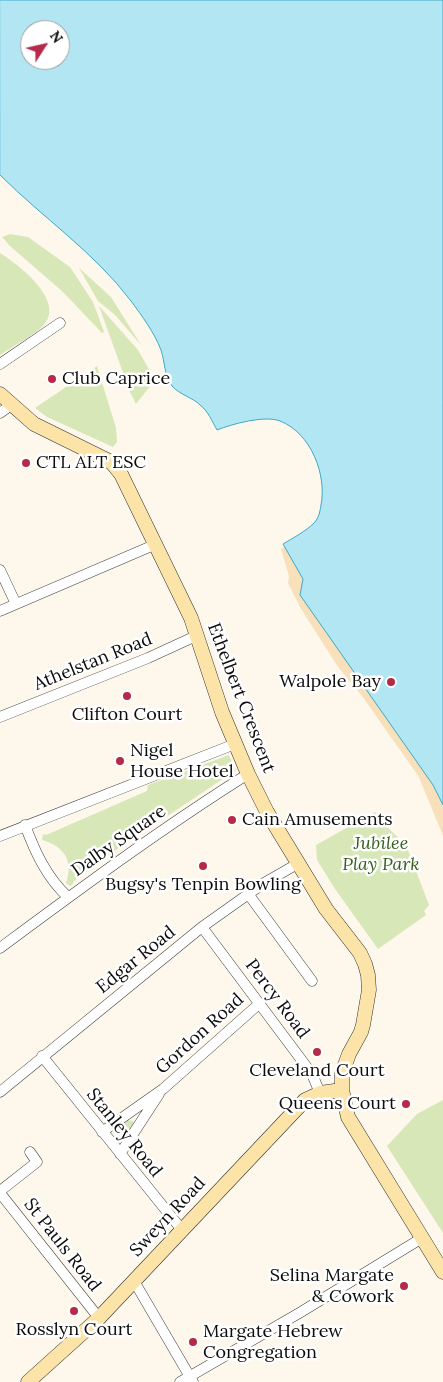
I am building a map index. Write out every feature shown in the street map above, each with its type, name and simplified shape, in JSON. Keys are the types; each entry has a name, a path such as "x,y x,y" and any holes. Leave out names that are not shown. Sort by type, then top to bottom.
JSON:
{"main road":[{"name":"Ethelbert Crescent","path":"0,394 6,409 112,463 121,474 191,618 222,712 248,774 267,812 326,909 360,953 365,964 369,990 361,1032 342,1073 342,1090 348,1117 443,1272"},
{"name":"Sweyn Road","path":"28,1382 99,1318 305,1100 320,1094 342,1090"}],"street":[{"path":"0,364 60,323"},
{"path":"0,611 154,545"},
{"path":"0,570 16,604"},
{"name":"Athelstan Road","path":"0,717 148,658 198,635"},
{"name":"Dalby Square","path":"235,744 25,825 45,869 59,889 68,897 204,801 248,774"},
{"path":"0,836 25,825"},
{"name":"Edgar Road","path":"0,1092 202,927 249,894 299,863"},
{"path":"249,894 312,981"},
{"path":"0,948 68,897"},
{"name":"Percy Road","path":"202,927 312,1074 320,1094"},
{"name":"Gordon Road","path":"102,1132 163,1090 260,1003"},
{"name":"Stanley Road","path":"42,1056 182,1230"},
{"name":"Gordon Road","path":"120,1154 163,1090"},
{"path":"0,1192 37,1162 30,1152"},
{"name":"St Pauls Road","path":"0,1192 99,1318"},
{"path":"180,1382 191,1379 422,1238"},
{"path":"134,1281 191,1379"}],"green space":[{"path":"10,234 28,237 70,267 93,302 104,332 102,333 63,292 2,237"},
{"path":"0,253 18,266 38,285 49,307 48,317 42,327 0,355"},
{"path":"79,268 111,297 141,345 115,315 98,301"},
{"path":"99,306 138,350 155,380 136,404 130,392"},
{"path":"97,366 116,428 117,442 113,447 47,417 35,408"},
{"path":"229,755 236,770 166,817 161,817 74,881 72,885 70,886 66,883 69,868 68,861 61,850 42,840 43,834 46,835 147,791 148,785"},
{"name":"Jubilee Play Park","path":"375,812 386,826 406,845 429,905 424,911 426,915 378,949 335,889 317,860 316,845"},
{"path":"443,1100 443,1233 387,1146 417,1114"},
{"path":"127,1120 133,1121 134,1124 122,1143 112,1130"}],"sand":[{"name":"Walpole Bay","path":"315,529 443,703 443,836 419,777 362,696 338,667 300,607 288,583 289,576 281,549"}],"water":[{"path":"0,0 443,0 443,805 433,785 300,595 303,579 283,544 311,526 320,512 322,493 319,468 308,445 291,427 274,419 248,421 217,430 203,407 172,386 167,377 161,350 155,337 148,324 117,283 85,251 0,175"}],"place":[{"name":"Club Caprice","path":"52,379"},
{"name":"CTL ALT ESC","path":"26,463"},
{"name":"Walpole Bay","path":"391,682"},
{"name":"Clifton Court","path":"127,696"},
{"name":"Nigel House Hotel","path":"120,761"},
{"name":"Cain Amusements","path":"232,820"},
{"name":"Bugsy's Tenpin Bowling","path":"203,866"},
{"name":"Cleveland Court","path":"317,1052"},
{"name":"Queens Court","path":"406,1104"},
{"name":"Selina Margate & Cowork","path":"404,1286"},
{"name":"Rosslyn Court","path":"74,1311"},
{"name":"Margate Hebrew Congregation","path":"193,1342"}]}
